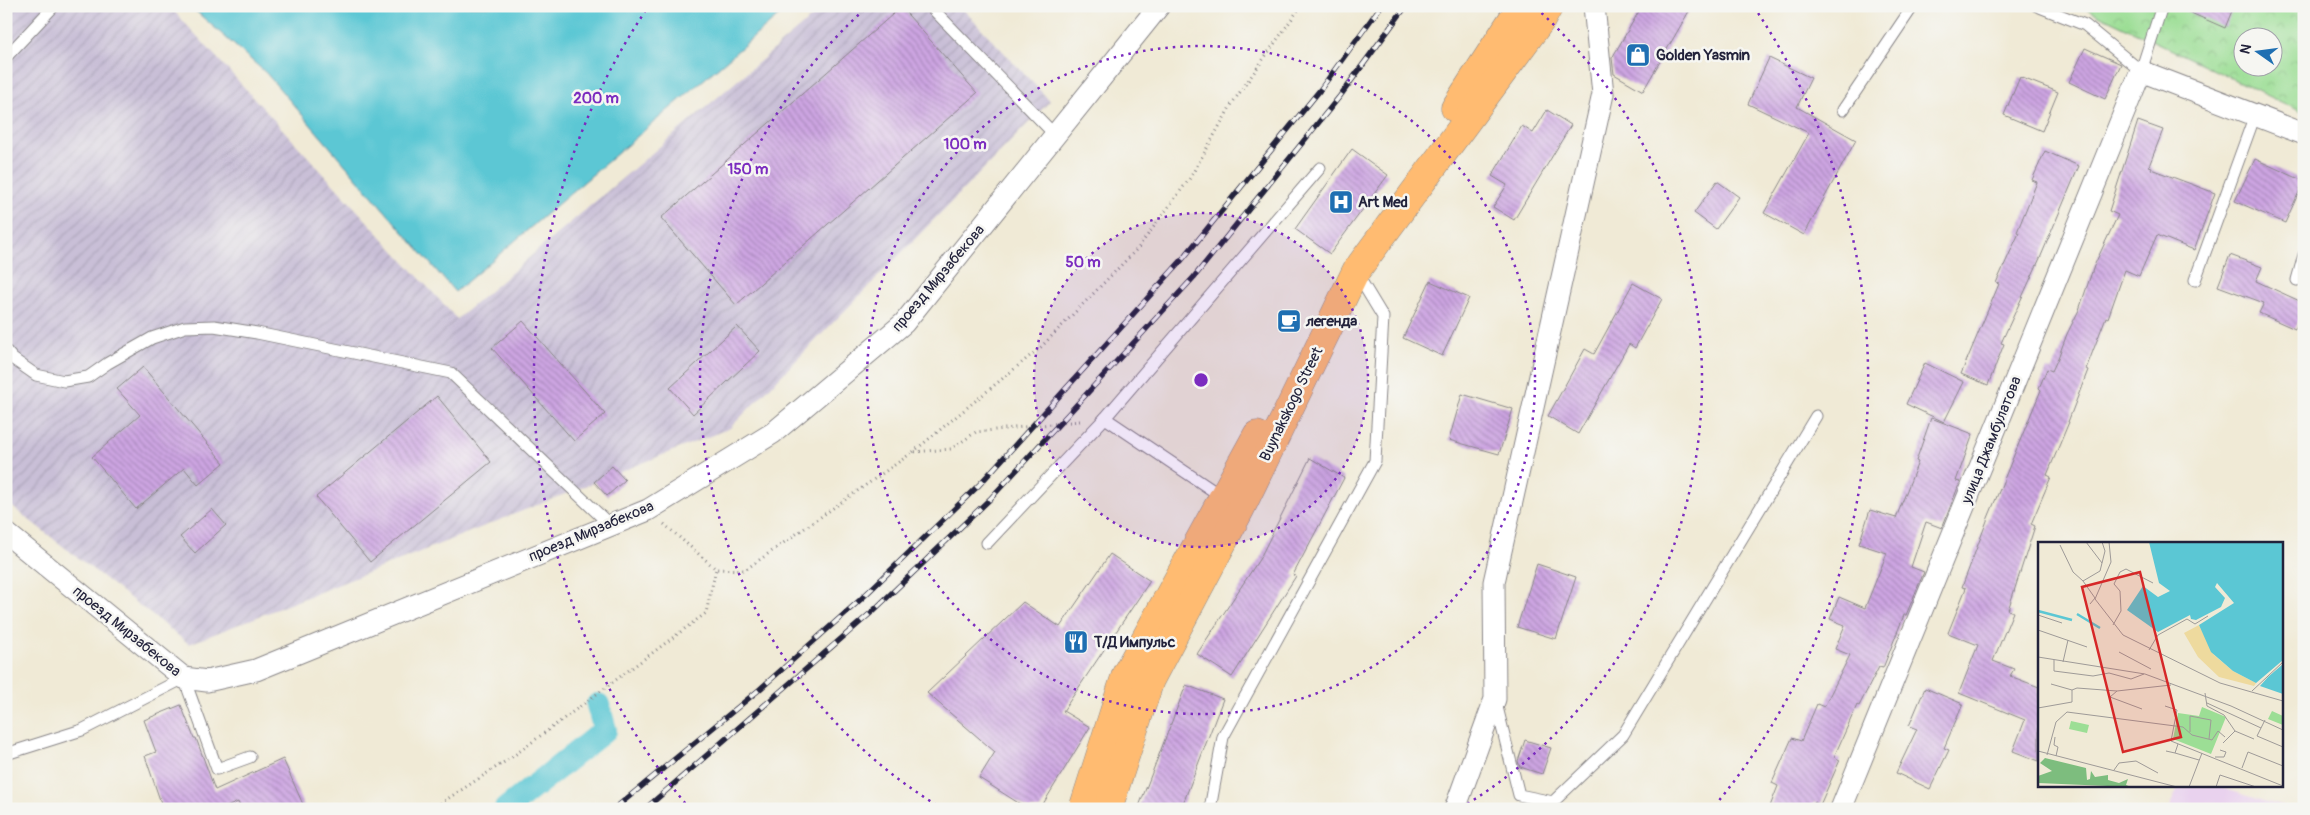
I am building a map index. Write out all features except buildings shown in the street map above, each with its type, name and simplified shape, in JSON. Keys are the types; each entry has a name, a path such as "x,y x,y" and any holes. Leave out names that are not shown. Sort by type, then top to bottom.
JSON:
{"main road":[{"name":"Buynakskogo Street","path":"1108,809 1150,680 1232,503 1354,269 1521,6"},
{"name":"Buynakskogo Street","path":"1354,269 1542,19 1549,6"},
{"name":"Buynakskogo Street","path":"1083,809 1126,674 1232,503"}],"street":[{"name":"проезд Мирзабекова","path":"6,533 184,678 208,681 256,670 648,510 774,433 904,323 1159,6"},
{"path":"1455,809 1495,699 1494,582 1603,94 1594,6"},
{"path":"2141,71 2304,134"},
{"name":"улица Джамбулатова","path":"1842,809 2141,71"}],"lane":[{"path":"6,57 54,6"},
{"path":"930,6 1055,135"},
{"path":"1843,110 1913,6"},
{"path":"2037,6 2085,26 2141,71 2162,6"},
{"path":"2195,280 2255,115"},
{"path":"988,543 1105,418 1320,168"},
{"path":"2297,280 2304,255"},
{"path":"1210,809 1223,737 1375,461 1384,317 1354,269"},
{"path":"6,351 13,359 36,375 64,381 88,377 108,363 152,338 185,327 214,326 450,372 610,525"},
{"path":"1495,699 1520,795 1553,802 1623,735 1816,416"},
{"path":"1105,418 1232,503"},
{"path":"6,754 82,730 184,678 217,769 250,757"}],"path":[{"path":"648,510 716,569 745,570 913,452 1041,347 1138,248 1190,178 1233,102 1300,6"},
{"path":"913,452 951,449 976,432 1105,418"},
{"path":"432,809 512,757 706,614 716,569"}],"shaded area":[{"path":"12,6 175,6 173,10 457,319 825,6 960,6 1050,101 730,428 189,644 6,502 6,14"},
{"path":"2178,788 2222,788 2290,809 2168,809"}],"green space":[{"path":"2080,6 2304,6 2304,113"}],"water":[{"path":"190,6 790,6 455,292 266,73"}],"waterway":[{"path":"506,809 605,730 598,705"}],"railway":[{"path":"614,809 760,689 860,600 979,485 1181,261 1320,90 1381,6"},
{"path":"645,809 873,611 990,499 1194,277 1340,96 1406,6"}],"place":[{"name":"Golden Yasmin","path":"1638,55"},
{"name":"Art Med","path":"1341,202"},
{"name":"легенда","path":"1289,321"},
{"name":"Т/Д Импульс","path":"1076,642"}]}
